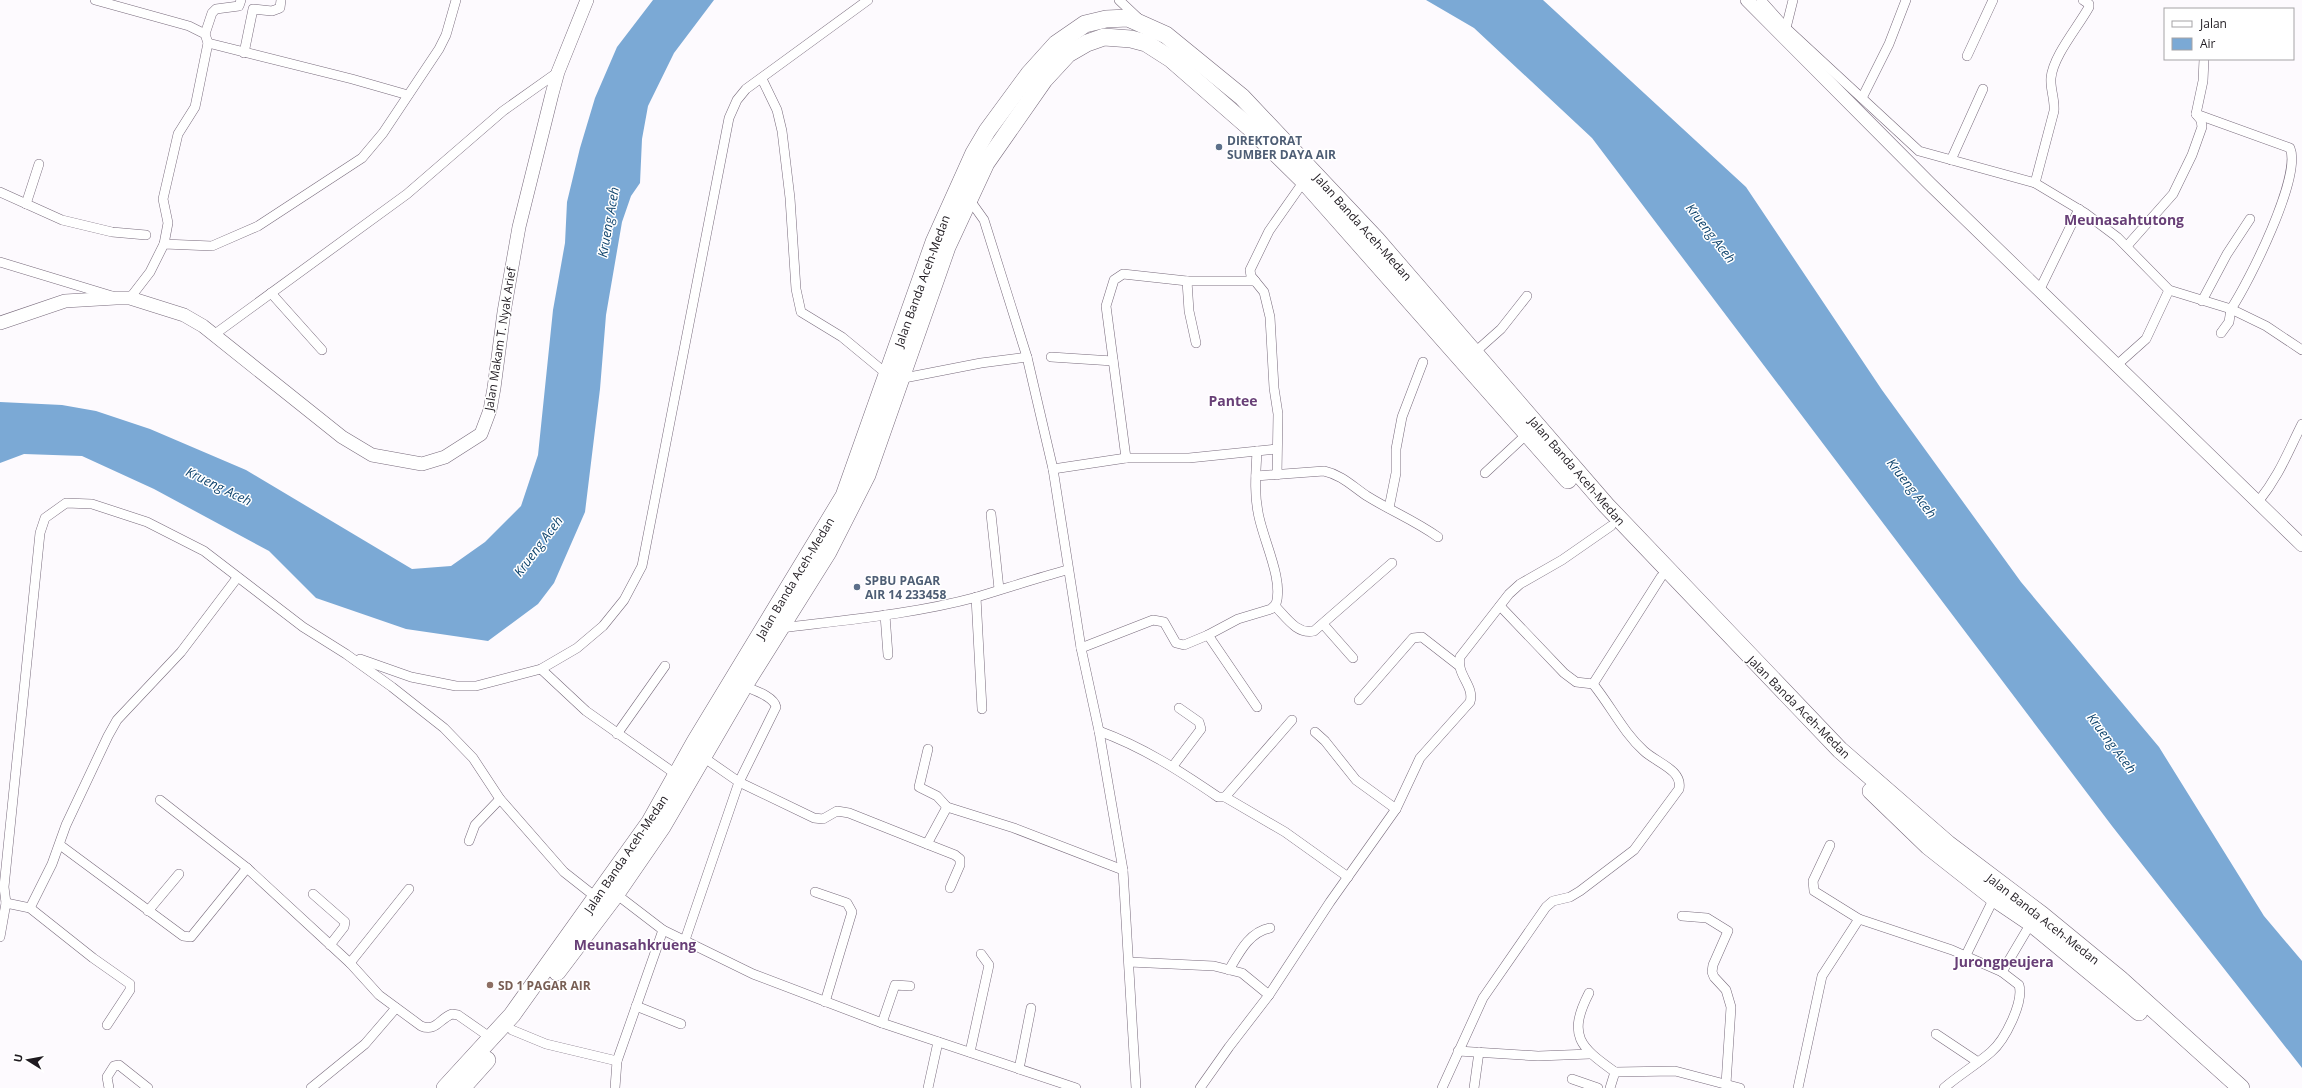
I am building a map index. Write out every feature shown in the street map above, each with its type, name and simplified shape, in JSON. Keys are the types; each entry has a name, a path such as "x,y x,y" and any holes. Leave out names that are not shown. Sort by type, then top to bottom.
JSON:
{"highway":[{"name":"Jalan Banda Aceh-Medan","path":"462,1088 512,1030 616,894 662,828 703,757 738,683 781,628 828,552 867,475 934,242 974,153 987,131 1029,74 1056,44 1085,24 1106,19 1128,18 1166,35 1242,97 1371,234 1527,434 1660,578 1808,732 1928,846 1994,898 2031,923 2100,978 2151,1014 2224,1088"},
{"name":"Jalan Banda Aceh-Medan","path":"445,1088 512,1015 597,898 650,822 677,775 738,683 844,496 947,247 986,163 1044,80 1068,54 1087,43 1104,37 1131,39 1146,43 1171,59 1249,127 1304,181 1606,505 1840,750 1948,844 2042,915 2151,1014 2241,1088"}],"street":[{"path":"95,0 189,26 205,34"},
{"path":"130,298 150,272 164,244 168,223 163,200 178,134 195,107 208,43 205,34 212,13 216,9 240,3 253,9 272,11 280,8 281,0"},
{"path":"164,244 212,246 258,226 362,158 383,133 442,42 456,0"},
{"name":"Jalan Makam T. Nyak Arief","path":"0,323 65,301 130,298 184,316 216,334 342,437 372,455 422,464 445,457 481,434 490,410 504,312 519,227 558,72 588,0"},
{"path":"346,654 392,672 456,686 476,686 541,669 577,648 602,626 624,600 642,566 729,118 737,100 746,89 868,0"},
{"path":"1119,0 1142,23"},
{"path":"1747,0 1930,184 2118,364 2302,545"},
{"path":"1761,0 1786,28 1862,98 1896,132 1919,151 2035,183 2079,209 2126,246 2169,290 2231,309 2266,326 2302,350"},
{"path":"1786,28 1793,0"},
{"path":"1862,98 1889,44 1906,0"},
{"path":"1967,56 1993,0"},
{"path":"2035,183 2054,111 2055,99 2051,86 2051,77 2054,64 2089,7 2083,0"},
{"path":"244,53 253,9"},
{"path":"208,43 352,79 408,95"},
{"path":"2196,114 2203,81 2204,60"},
{"path":"216,334 407,194 503,111 558,72"},
{"path":"762,78 777,110 782,131 790,198 796,289 801,312 842,337 894,377 1026,357"},
{"path":"1951,160 1983,89"},
{"path":"2126,246 2173,194 2192,155 2202,127 2201,120 2196,114"},
{"path":"2196,114 2290,148 2296,158 2297,168 2295,181 2275,233 2231,309 2229,322 2221,333"},
{"path":"26,204 39,164"},
{"path":"1277,475 1276,449 1278,420 1274,388 1270,317 1264,292 1250,272 1251,266 1269,231 1304,181"},
{"path":"0,192 62,220 112,232 146,235"},
{"path":"969,199 984,220 1026,357 1053,469 1067,570 1081,648 1099,731 1123,870 1136,1088"},
{"path":"2040,289 2079,209"},
{"path":"2202,301 2228,254 2250,219"},
{"path":"0,262 116,298"},
{"path":"1126,458 1106,306 1114,280 1123,274 1187,281 1255,281"},
{"path":"1187,281 1189,311 1196,343"},
{"path":"2118,364 2146,339 2169,290"},
{"path":"271,293 322,350"},
{"path":"1469,358 1501,328 1527,296"},
{"path":"1052,358 1113,361"},
{"path":"1389,508 1396,472 1396,449 1402,417 1423,362"},
{"path":"2258,502 2274,482 2284,465 2302,424"},
{"path":"1484,473 1527,434"},
{"path":"1053,469 1126,458 1189,458 1276,449"},
{"path":"1081,648 1153,620 1164,622 1173,640 1179,645 1208,635 1238,619 1271,609 1275,606 1278,598 1277,586 1258,513 1256,476 1257,451"},
{"path":"1256,476 1324,471 1334,474 1389,508 1406,516 1438,537"},
{"path":"0,937 6,903 4,886 35,564 40,534 45,518 66,503 92,504 147,522 188,542 216,560 237,578 302,627 346,654 444,728 472,758 500,799 564,872 597,898"},
{"path":"992,514 999,589"},
{"path":"1458,665 1460,658 1500,606 1520,584 1562,560 1611,526"},
{"path":"1275,606 1296,628 1307,633 1314,631 1392,563"},
{"path":"781,628 885,615 976,597 1067,570"},
{"path":"30,908 60,845 66,825 78,798 117,720 181,652 237,578"},
{"path":"1593,684 1660,578"},
{"path":"976,597 982,709"},
{"path":"1442,1088 1483,998 1549,904 1570,897 1580,891 1634,850 1679,789 1678,775 1658,763 1637,744 1593,684 1576,682 1564,673 1500,606"},
{"path":"885,615 888,655"},
{"path":"1323,624 1353,658"},
{"path":"1208,635 1257,708"},
{"path":"1200,1088 1269,995 1348,877 1396,809 1420,758 1470,702 1472,692 1458,665 1422,637 1413,638 1359,700"},
{"path":"617,734 665,666"},
{"path":"541,669 586,711 677,775"},
{"path":"685,940 739,782 776,707 775,703 770,699 738,683"},
{"path":"1173,766 1201,729 1199,722 1179,708"},
{"path":"1225,797 1292,720"},
{"path":"1099,731 1129,742 1173,766 1218,797 1225,797 1284,832 1348,877"},
{"path":"1315,732 1325,741 1356,780 1396,809"},
{"path":"928,748 920,787 937,796 947,807 1014,828 1123,870"},
{"path":"703,757 739,782 814,818 823,819 837,811 849,813 955,855 960,859 960,865 950,888"},
{"path":"469,841 475,825 500,799"},
{"path":"160,800 247,868 350,963 379,995 396,1008 428,1029 434,1028 446,1016 452,1014 458,1015 491,1038"},
{"path":"927,844 947,807"},
{"path":"60,845 148,911 183,936 190,938 247,868"},
{"path":"1830,845 1813,881 1813,890 1859,919 1898,930 1966,955 2002,972 2019,985 2019,1002 1993,1051 1944,1088"},
{"path":"148,911 179,874"},
{"path":"350,963 409,888"},
{"path":"816,892 847,903 852,912 825,1002"},
{"path":"312,894 345,922 344,927 330,944"},
{"path":"616,894 663,930 754,974 882,1023 1076,1088"},
{"path":"1966,955 1994,898"},
{"path":"6,903 30,908 93,958 130,984 130,990 107,1025"},
{"path":"1682,916 1707,918 1728,931 1713,965 1712,972 1714,977 1726,990 1731,1007 1726,1084"},
{"path":"1798,1088 1822,976 1859,919"},
{"path":"2002,972 2031,923"},
{"path":"1229,970 1242,948 1255,934 1270,928"},
{"path":"615,1088 617,1061 663,930"},
{"path":"970,1052 989,965 981,954"},
{"path":"1129,962 1214,966 1242,973 1269,995"},
{"path":"882,1023 895,985 910,986"},
{"path":"1589,993 1584,1004 1579,1036 1581,1043 1590,1054 1615,1072 1675,1071 1740,1088"},
{"path":"636,1006 681,1024"},
{"path":"311,1088 365,1044 396,1008"},
{"path":"1018,1069 1031,1008"},
{"path":"512,1030 546,1044 617,1061"},
{"path":"1936,1034 1978,1062"},
{"path":"928,1088 938,1042"},
{"path":"1458,1051 1552,1056 1590,1054"},
{"path":"1474,1088 1480,1052"},
{"path":"109,1088 107,1077 114,1066 119,1065 148,1088"},
{"path":"1610,1088 1615,1072"},
{"path":"1572,1079 1598,1088"}],"water":[{"name":"Krueng Aceh","path":"653,0 714,0 674,53 648,106 642,139 640,183 631,196 622,222 606,315 600,389 585,512 554,583 538,604 488,641 406,629 316,598 269,551 154,489 82,456 24,454 0,463 0,402 62,405 96,411 150,429 246,470 412,569 451,566 485,542 521,506 538,455 553,310 565,243 567,202 580,148 595,98 617,47"},
{"name":"Krueng Aceh","path":"1426,0 1543,0 1746,187 1882,390 2021,582 2159,747 2264,916 2302,961 2302,1068 2112,826 1592,138 1474,28"}],"place":[{"name":"DIREKTORAT SUMBER DAYA AIR","path":"1219,147"},
{"name":"SPBU PAGAR AIR 14 233458","path":"857,587"},
{"name":"SD 1 PAGAR AIR","path":"490,985"}],"district":[{"name":"Meunasahtutong","path":"2124,219"},
{"name":"Pantee","path":"1233,400"},
{"name":"Meunasahkrueng","path":"635,944"},
{"name":"Jurongpeujera","path":"2004,961"}]}
